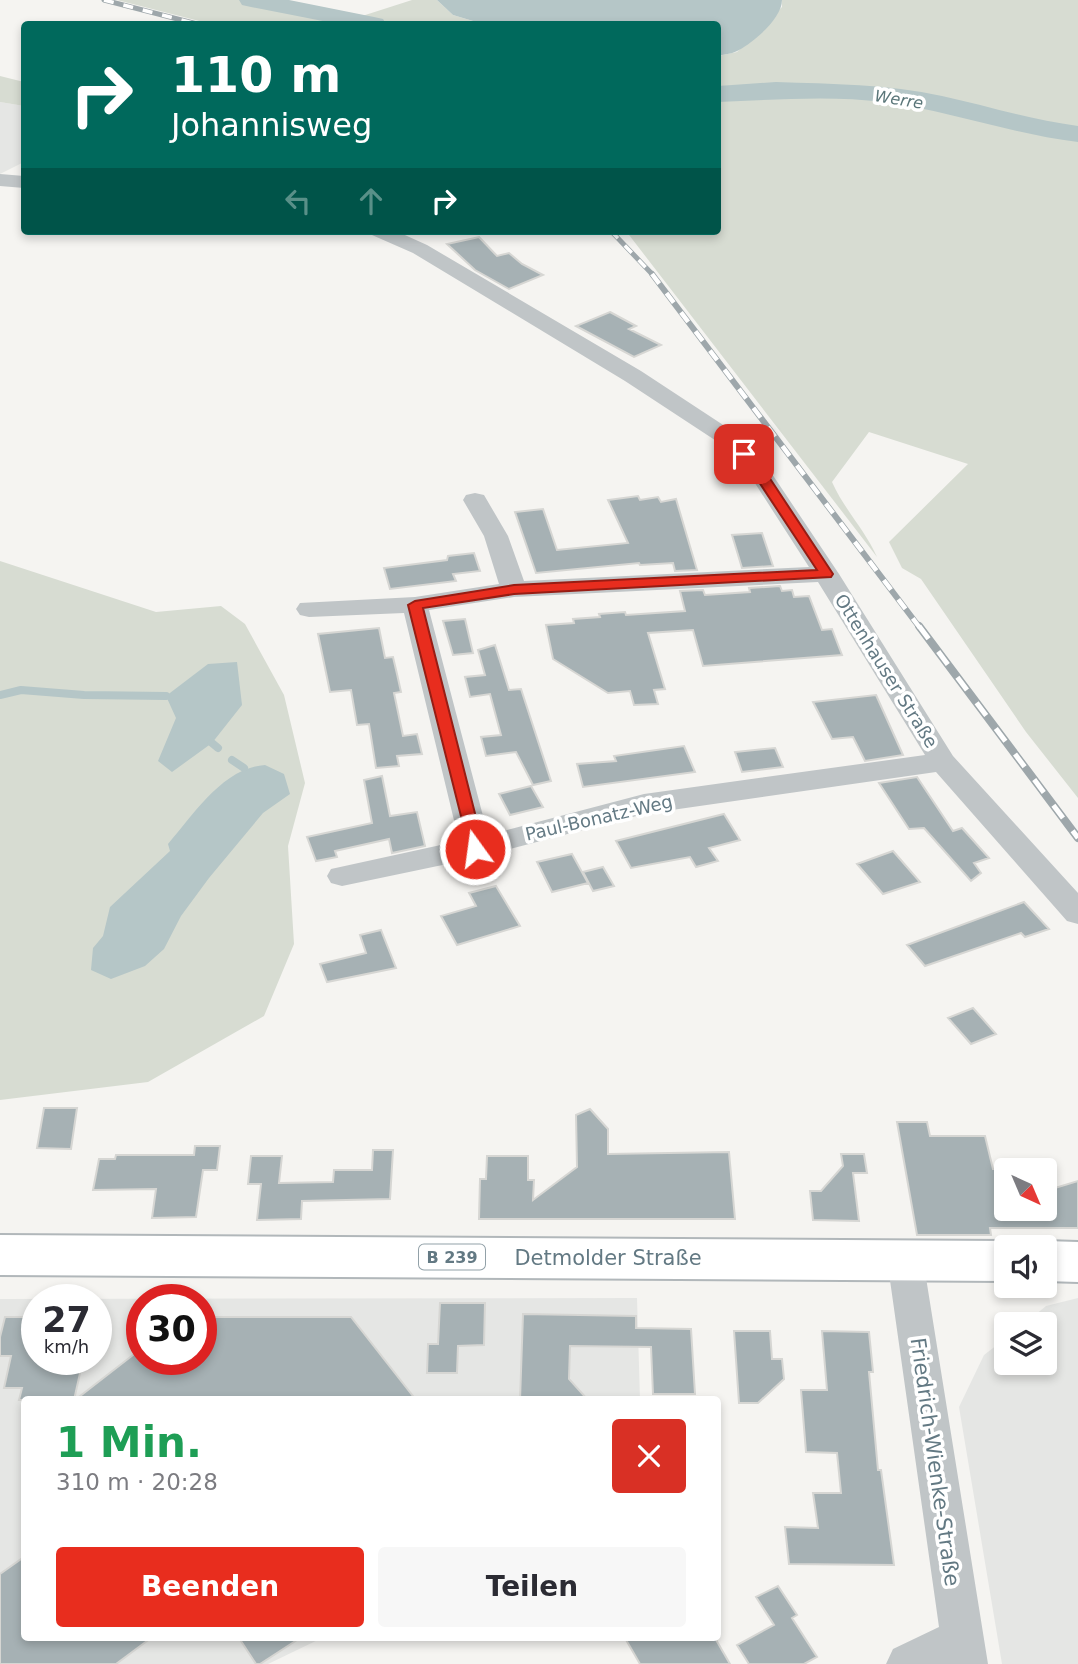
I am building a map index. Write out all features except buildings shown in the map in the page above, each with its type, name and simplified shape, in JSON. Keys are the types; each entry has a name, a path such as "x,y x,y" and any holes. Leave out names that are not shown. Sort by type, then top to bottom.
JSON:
{"main road":[{"name":"Detmolder Straße","path":"0,1255 994,1261"},
{"path":"1057,1261 1078,1262"}],"street":[{"path":"0,180 21,182"},
{"name":"Ottenhauser Straße","path":"390,235 403,240 550,327 699,418 734,443 760,474 826,574 943,762 1078,914"},
{"path":"475,500 496,536 514,589"},
{"path":"309,610 415,605 514,589 826,574"},
{"path":"415,605 475,849"},
{"name":"Paul-Bonatz-Weg","path":"342,876 475,849 644,804 943,762"},
{"name":"Friedrich-Wienke-Straße","path":"905,1259 963,1651"},
{"path":"908,1664 963,1651"}],"shaded area":[{"path":"117,0 277,0 359,17 412,0 437,0 453,15 473,21 199,21"},
{"path":"437,0 782,0 778,14 760,35 737,51 721,55 721,21 473,21 453,15"},
{"path":"782,0 1078,0 1078,798 1026,732 921,579 902,568 889,542 968,464 869,432 832,482 877,557 629,235 721,235 721,55 737,52 782,7"},
{"path":"0,76 21,81 21,106 0,102"},
{"path":"0,102 21,106 21,164 0,174"},
{"path":"0,561 156,612 221,606 245,624 284,695 305,783 288,846 294,944 264,1016 148,1082 0,1100"},
{"path":"237,662 242,705 212,743 172,772 158,761 176,718 166,696 208,664"},
{"path":"265,765 284,774 290,794 263,813 209,878 181,916 164,949 145,966 111,979 91,970 93,948 103,936 110,907 170,851 168,844 210,794 236,774"},
{"path":"637,1298 640,1396 21,1396 21,1641 316,1641 268,1664 0,1664 0,1299 21,1299 21,1375 112,1375 112,1299 126,1299 126,1375 217,1375 217,1299"},
{"path":"1078,1298 1078,1664 1002,1664 959,1407 984,1355 994,1347 994,1375 1057,1375 1057,1312 1039,1312 1046,1306"}],"waterway":[{"name":"Werre","path":"251,0 359,21"},
{"name":"Werre","path":"721,94 776,90 882,94 941,104 1038,129 1078,134"},
{"path":"0,695 21,690 84,695 166,696"},
{"path":"212,743 218,748"},
{"path":"232,760 244,768"}],"railway":[{"path":"104,0 185,21"},
{"path":"615,235 653,275"},
{"path":"652,274 920,628"},
{"path":"919,626 1078,838"}],"route":[{"path":"475,849 415,605 514,589 826,574 744,454"}]}
